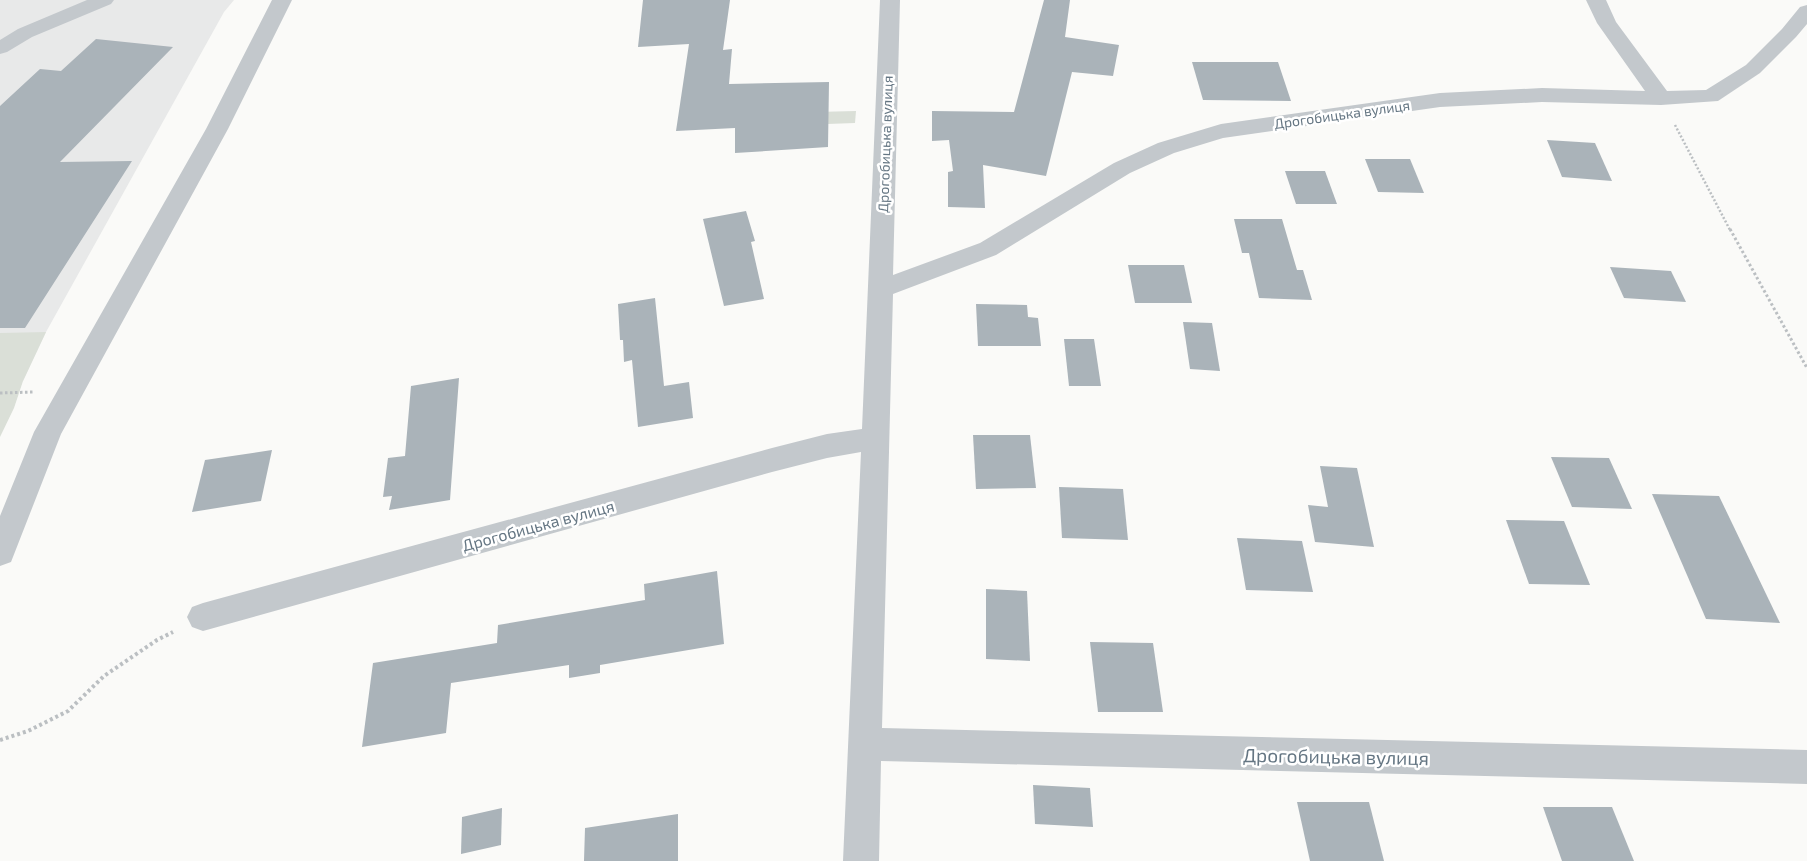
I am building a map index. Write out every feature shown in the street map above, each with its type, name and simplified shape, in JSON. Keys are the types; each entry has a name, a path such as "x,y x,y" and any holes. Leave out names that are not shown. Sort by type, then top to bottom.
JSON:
{"street":[{"path":"0,48 25,33 104,0"},
{"path":"0,553 48,432 217,129 282,0"},
{"name":"Дрогобицька вулиця","path":"861,861 890,0"},
{"path":"1596,0 1607,23 1661,98"},
{"name":"Дрогобицька вулиця","path":"880,288 988,249 1122,168 1166,148 1220,131 1440,100 1542,96 1661,98 1711,96 1753,69 1789,34 1807,11"},
{"name":"Дрогобицька вулиця","path":"203,617 772,460 827,446 874,439"},
{"name":"Дрогобицька вулиця","path":"864,744 1807,767"}],"path":[{"path":"1661,98 1734,237 1807,368"},
{"path":"0,740 28,731 68,711 104,676 157,640 203,617"}],"shaded area":[{"path":"0,0 234,0 224,12 46,332 23,381 0,381"},
{"path":"856,111 855,123 772,126 773,113"},
{"path":"46,332 23,381 14,408 0,437 0,333"}],"building":[{"path":"643,0 730,0 723,50 732,49 729,84 829,82 828,147 735,153 735,128 676,131 689,44 638,47"},
{"path":"1044,0 1070,0 1065,37 1119,45 1113,76 1072,72 1046,176 983,165 985,208 948,207 948,172 953,171 949,140 932,141 932,111 1014,112"},
{"path":"96,39 173,47 60,162 132,161 25,328 0,328 0,106 40,69 61,71"},
{"path":"1192,62 1278,62 1291,101 1203,100"},
{"path":"1547,140 1595,143 1612,181 1562,177"},
{"path":"1365,159 1410,159 1424,193 1378,192"},
{"path":"1285,171 1325,171 1337,204 1296,204"},
{"path":"746,211 755,241 751,242 764,299 724,306 703,219"},
{"path":"1234,219 1282,219 1297,270 1303,270 1312,300 1259,298 1249,253 1242,253"},
{"path":"1128,265 1184,265 1192,303 1135,303"},
{"path":"1610,267 1671,271 1686,302 1624,298"},
{"path":"655,298 664,386 689,382 693,418 638,427 632,360 624,362 623,340 620,340 618,304"},
{"path":"976,304 1027,305 1028,317 1038,318 1041,346 978,346"},
{"path":"1183,322 1212,323 1220,371 1190,369"},
{"path":"1064,339 1094,339 1101,386 1069,386"},
{"path":"459,378 450,500 389,510 392,496 383,497 388,458 405,456 411,386"},
{"path":"973,435 1030,435 1036,488 976,489"},
{"path":"272,450 261,501 192,512 205,460"},
{"path":"1551,457 1609,458 1632,509 1572,507"},
{"path":"1320,466 1357,468 1374,547 1315,542 1308,505 1328,507"},
{"path":"1059,487 1123,489 1128,540 1062,538"},
{"path":"1652,494 1719,496 1780,623 1706,619"},
{"path":"1506,520 1564,521 1590,585 1529,584"},
{"path":"1237,538 1302,541 1313,592 1246,590"},
{"path":"717,571 724,644 600,665 600,673 569,678 569,665 451,683 446,733 362,747 373,663 497,643 498,625 645,600 644,584"},
{"path":"986,589 1027,591 1030,661 986,659"},
{"path":"1090,642 1153,643 1163,712 1098,712"},
{"path":"1033,785 1090,788 1093,827 1035,824"},
{"path":"1297,802 1369,802 1384,861 1310,861"},
{"path":"1543,807 1612,807 1634,861 1562,861"},
{"path":"502,808 501,845 461,854 462,817"},
{"path":"678,814 678,861 584,861 585,828"}]}
